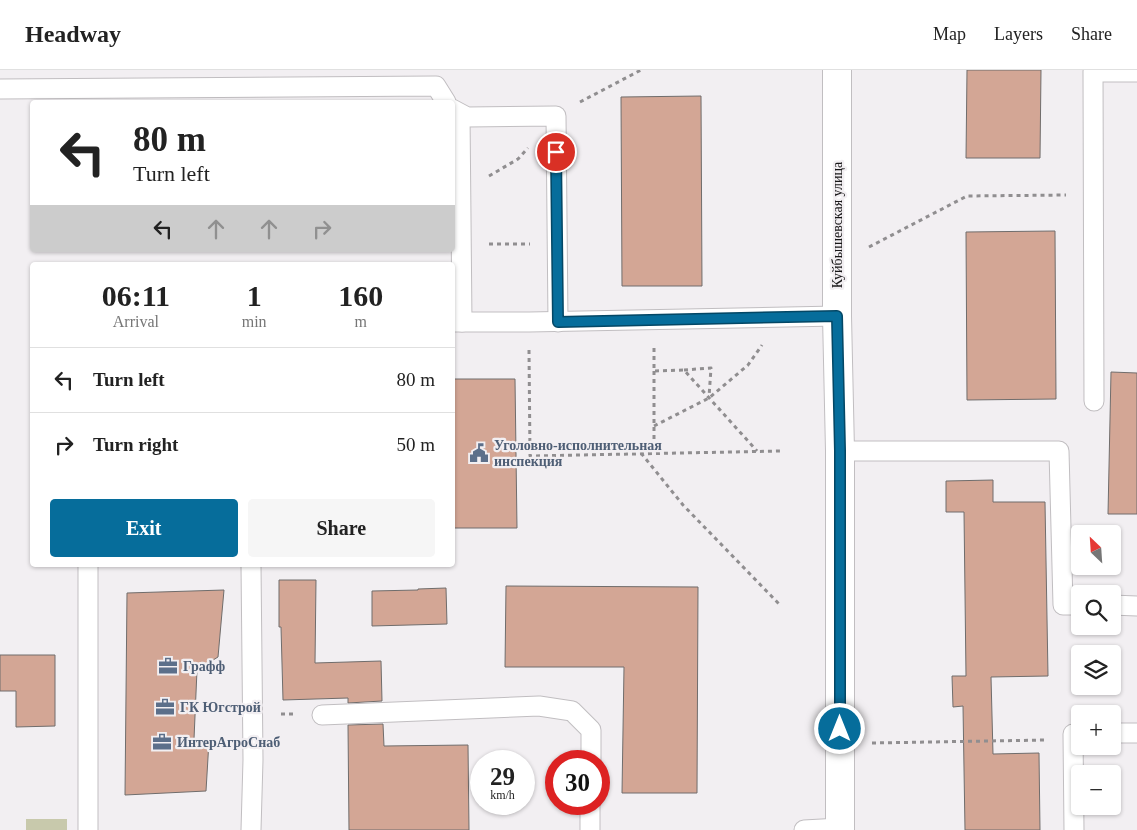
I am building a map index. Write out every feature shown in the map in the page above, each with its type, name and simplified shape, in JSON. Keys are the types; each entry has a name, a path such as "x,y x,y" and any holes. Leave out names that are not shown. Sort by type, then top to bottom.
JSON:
{"street":[{"name":"Куйбышевская улица","path":"837,70 840,829"}],"lane":[{"path":"1094,401 1093,72 1137,72"},
{"path":"0,89 177,95 436,86 446,100"},
{"path":"455,110 467,118 549,116 557,243 558,322"},
{"path":"455,133 460,193 461,244 457,322 558,322 837,316"},
{"path":"840,451 1059,452 1063,605 1071,605"},
{"path":"88,567 88,830"},
{"path":"251,567 253,760 251,830"},
{"path":"1121,605 1137,606"},
{"path":"322,714 539,706 572,711 591,730 591,750"},
{"path":"1121,733 1137,733"},
{"path":"1074,830 1076,755"},
{"path":"590,815 590,830"},
{"path":"804,830 840,829"}],"path":[{"path":"460,193 518,159 537,137 549,116 640,70"},
{"path":"867,248 967,196 1094,194"},
{"path":"461,244 557,243"},
{"path":"654,426 709,398 748,365 782,317"},
{"path":"653,320 654,452"},
{"path":"529,322 530,456 654,452 782,451"},
{"path":"654,371 711,368 709,398"},
{"path":"684,370 757,451"},
{"path":"641,453 683,505 781,606"},
{"path":"252,714 322,714"},
{"path":"869,743 1071,737"}],"green space":[{"path":"26,819 67,819 67,830 26,830"}],"building":[{"path":"967,70 1041,70 1040,158 966,158"},
{"path":"701,96 702,286 622,286 621,97"},
{"path":"1055,231 1056,399 967,400 966,232"},
{"path":"1111,372 1137,373 1137,514 1108,514"},
{"path":"455,379 515,379 517,528 455,528"},
{"path":"993,480 993,502 1045,502 1048,676 991,677 993,754 1039,753 1040,830 965,830 963,706 953,707 952,676 966,676 964,512 946,512 946,481"},
{"path":"279,580 316,580 315,663 381,661 382,701 348,703 348,698 283,700 281,627 279,627"},
{"path":"506,586 698,587 697,793 622,793 624,667 505,667"},
{"path":"446,588 447,624 372,626 372,591"},
{"path":"224,590 218,657 197,670 194,739 209,741 206,791 125,795 127,593"},
{"path":"0,655 55,655 55,726 16,727 16,691 0,691"},
{"path":"383,724 384,746 468,745 469,830 349,830 348,725"}],"place":[{"name":"Уголовно-исполнительная инспекция","path":"479,453"},
{"name":"Графф","path":"168,666"},
{"name":"ГК Югстрой","path":"165,707"},
{"name":"ИнтерАгроСнаб","path":"162,742"}],"route":[{"path":"556,152 558,322 837,316 840,451 840,729"}]}
